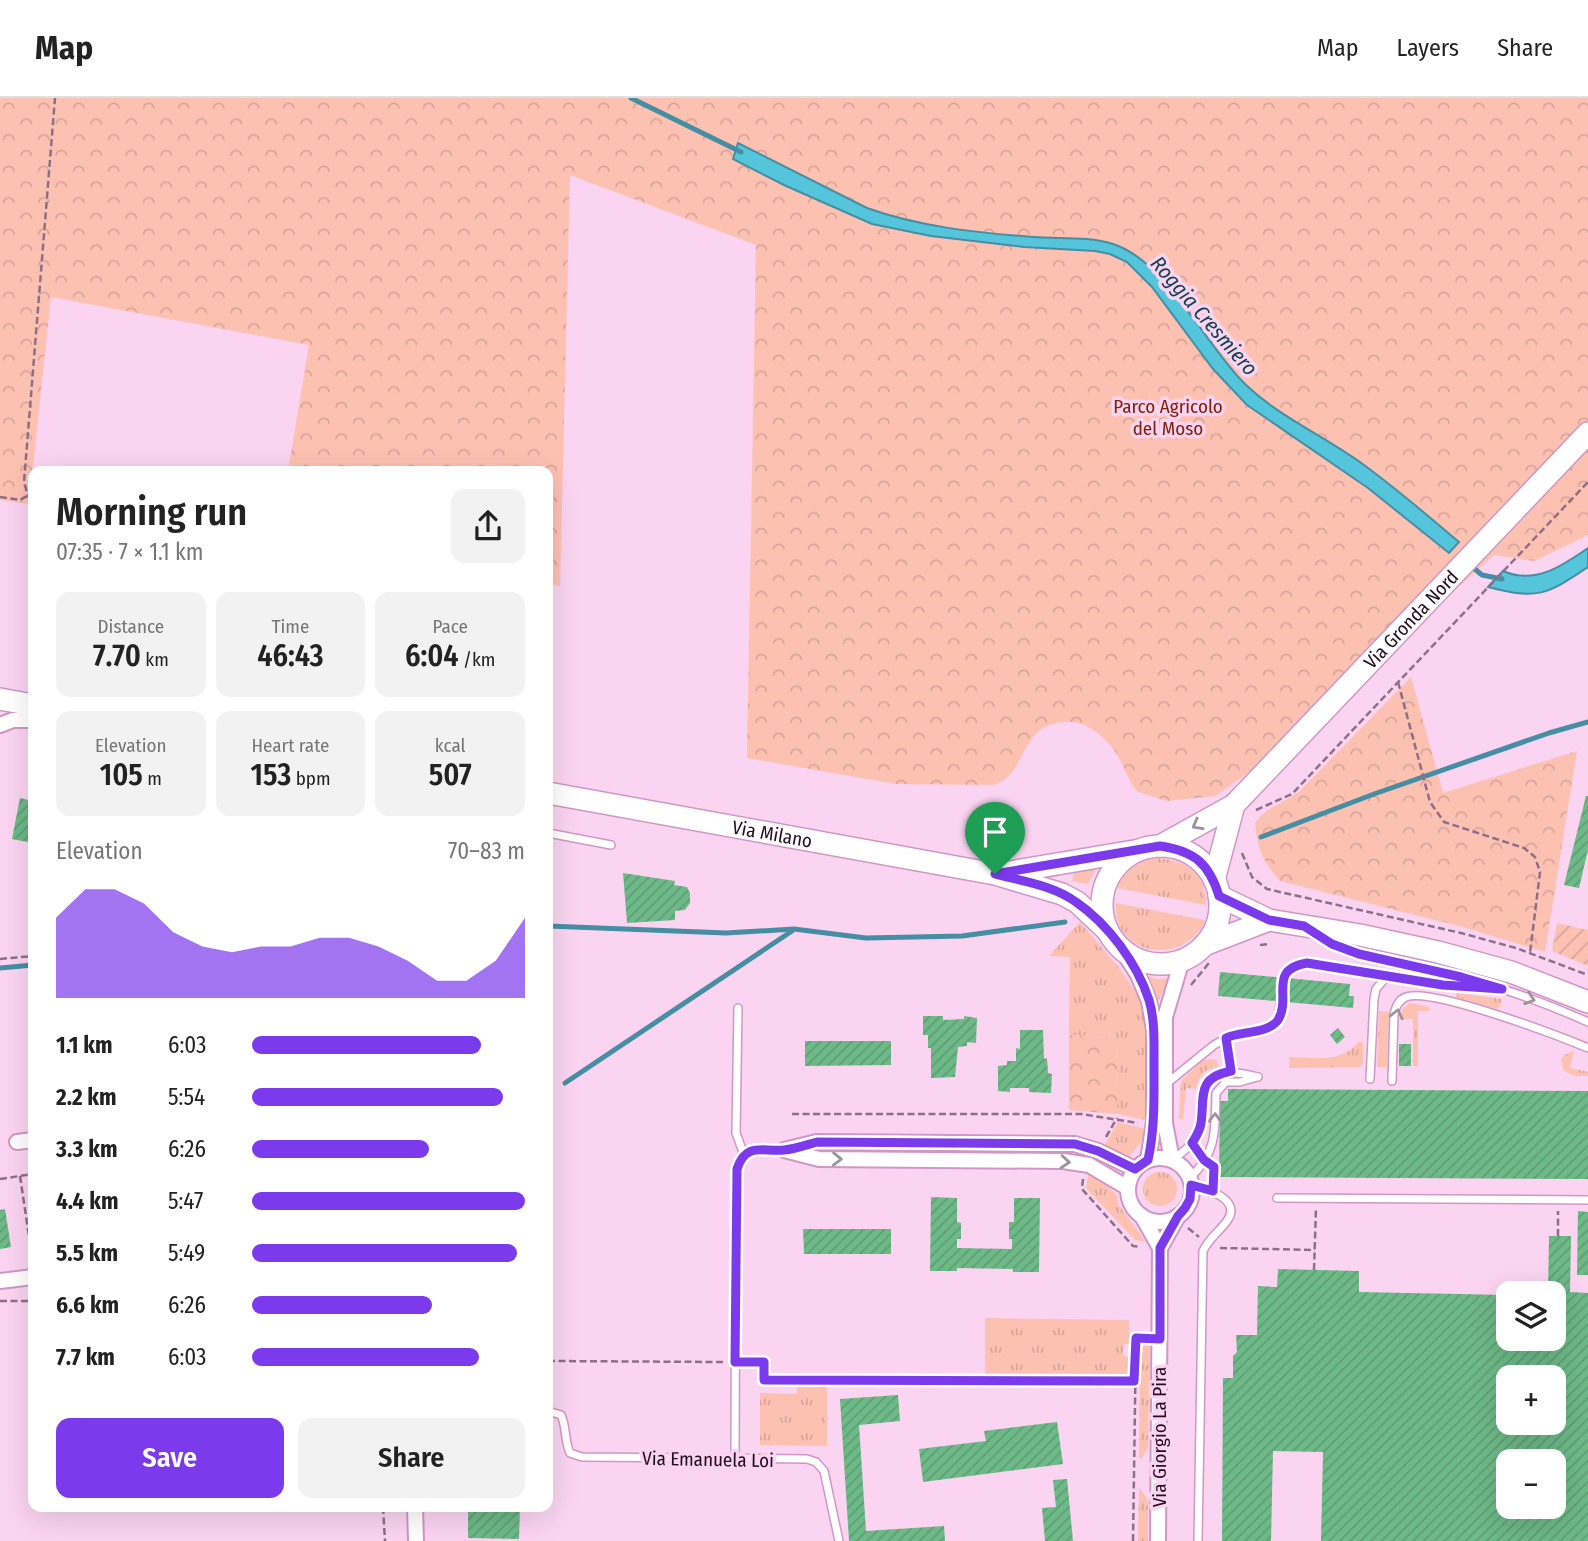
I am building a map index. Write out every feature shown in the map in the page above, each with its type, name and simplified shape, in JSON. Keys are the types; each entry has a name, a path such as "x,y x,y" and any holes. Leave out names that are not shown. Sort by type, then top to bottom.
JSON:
{"main road":[{"name":"Via Gronda Nord","path":"1160,846 1243,808 1455,573 1588,433"},
{"path":"0,699 28,704"},
{"name":"Via Milano","path":"553,794 995,874 1062,894 1077,902 1134,957 1149,962 1182,960"},
{"name":"Via Gronda Nord","path":"1217,888 1243,808"},
{"name":"Via Milano","path":"995,874 1160,846 1177,848 1192,855 1205,866 1217,888 1269,920 1438,952 1511,972 1588,1002"},
{"name":"Via Milano","path":"1114,939 1103,916 1105,884 1113,870 1137,851"},
{"path":"1208,953 1217,922 1217,888"},
{"path":"1182,960 1208,953 1269,920"}],"street":[{"path":"0,725 13,720 28,720"},
{"path":"784,1150 817,1142 1075,1144 1142,1164 1156,1158 1172,1160 1181,1166 1190,1181 1190,1199 1182,1222 1160,1222 1142,1216 1131,1204 1128,1188 1130,1178 1142,1164 1154,1125 1154,1030 1149,1001 1138,975 1114,939"},
{"path":"1172,1160 1165,1123 1165,1017 1182,960"},
{"path":"17,1142 28,1141"},
{"path":"923,1161 924,1142"},
{"path":"979,1143 979,1161"},
{"path":"784,1150 819,1159 1063,1161 1089,1165 1128,1188"},
{"name":"Via Giorgio La Pira","path":"1142,1216 1160,1248 1158,1541"},
{"name":"Via Giorgio La Pira","path":"1160,1248 1182,1222"},
{"path":"0,1281 28,1278"},
{"path":"415,1512 416,1541"}],"lane":[{"path":"553,834 611,845"},
{"path":"1304,926 1332,944 1359,954 1502,989 1588,1022"},
{"path":"1165,1085 1197,1057 1226,1038 1269,1027 1278,1019 1285,973 1292,965 1307,963 1462,988 1502,989"},
{"path":"1370,1079 1374,999 1381,980 1388,975"},
{"path":"1392,1081 1394,1014 1397,1004 1404,997 1416,995 1474,1008 1549,1032 1588,1048"},
{"path":"738,1008 736,1133 744,1155"},
{"path":"1226,1038 1231,1071"},
{"path":"1172,1160 1191,1145 1201,1124 1202,1097 1207,1082 1231,1071 1258,1077 1240,1082 1226,1082 1216,1093 1215,1141 1190,1181 1220,1194 1228,1202 1231,1211 1228,1220 1203,1251 1198,1541"},
{"path":"1168,1143 1175,1146 1191,1145"},
{"path":"735,1459 737,1169 744,1155 756,1150 784,1150"},
{"path":"1276,1198 1588,1200"},
{"name":"Via Emanuela Loi","path":"553,1413 561,1415 566,1424 566,1443 570,1453 582,1457 807,1459 816,1462 824,1471 839,1541"}],"path":[{"path":"0,497 20,500 27,496 24,482 55,98"},
{"path":"1243,808 1292,794 1588,482"},
{"path":"1398,682 1430,802 1444,822 1524,848 1535,857 1541,872 1530,953"},
{"path":"1241,849 1252,877 1267,889 1409,920 1530,953 1588,975"},
{"path":"1250,946 1270,944"},
{"path":"1188,989 1208,953"},
{"path":"0,959 28,956"},
{"path":"792,1114 1081,1114 1154,1125"},
{"path":"0,1179 28,1175"},
{"path":"20,1176 28,1230"},
{"path":"1314,1270 1316,1198"},
{"path":"1182,1222 1207,1243 1222,1249 1315,1250"},
{"path":"0,1301 28,1301"},
{"path":"1133,1541 1136,1338 1160,1339"},
{"path":"553,1361 764,1362 764,1380 1134,1381"},
{"path":"383,1512 385,1541"}],"green space":[{"name":"Parco Agricolo del Moso","path":"0,98 1588,98 1588,535 1534,561 1494,555 1269,758 1215,796 1167,801 1138,792 1107,742 1088,727 1071,722 1054,723 1041,729 1032,738 1013,771 993,785 896,784 747,758 756,245 570,175 560,586 553,585 553,466 289,466 309,345 51,297 33,466 28,466 28,504 0,500"},
{"path":"1411,677 1443,793 1577,751 1545,952 1463,927 1280,881 1262,854 1255,823 1259,818 1299,792"},
{"path":"1150,858 1172,860 1190,868 1202,883 1206,905 1117,888 1130,870"},
{"path":"1097,867 1088,884 1072,881 1074,872"},
{"path":"1115,903 1205,920 1198,932 1188,941 1163,950 1150,949 1127,937 1118,923"},
{"path":"1080,922 1120,969 1144,1004 1147,1022 1146,1120 1117,1114 1118,1037 1069,1035 1070,957 1049,956"},
{"path":"1557,923 1588,930 1588,966 1552,951"},
{"path":"1146,976 1169,978 1159,1000"},
{"path":"1457,993 1502,999 1500,1007 1496,1009 1456,997"},
{"path":"1410,1003 1429,1007 1429,1011 1418,1011 1418,1066 1413,1066 1413,1019 1400,1019 1403,1008"},
{"path":"1379,1011 1389,1012 1387,1067 1377,1067"},
{"path":"1069,1035 1118,1037 1117,1114 1069,1110"},
{"path":"1358,1042 1363,1042 1363,1063 1360,1067 1290,1068 1289,1057 1327,1058 1344,1054"},
{"path":"1574,1051 1570,1068 1588,1072 1588,1076 1576,1076 1564,1071 1561,1060 1564,1055"},
{"path":"1203,1060 1216,1060 1219,1067 1203,1074 1196,1089 1186,1088 1183,1119 1179,1119 1181,1081"},
{"path":"1118,1122 1145,1129 1141,1142 1129,1157 1123,1157 1104,1146"},
{"path":"1160,1172 1172,1177 1177,1189 1172,1201 1160,1206 1148,1201 1143,1189 1148,1177"},
{"path":"1088,1175 1100,1180 1117,1195 1118,1204 1146,1242 1135,1240 1086,1188"},
{"path":"985,1318 1129,1320 1129,1344 1123,1344 1123,1356 1129,1357 1129,1377 985,1375"},
{"path":"1140,1343 1150,1344 1148,1448 1142,1458 1139,1458"},
{"path":"797,1385 827,1385 827,1446 760,1445 760,1393 797,1394"},
{"path":"1139,1487 1148,1500 1148,1541 1138,1541"}],"water":[{"path":"738,143 867,208 887,215 971,231 1094,240 1113,244 1133,253 1168,286 1246,385 1274,407 1364,465 1459,542 1449,553 1368,488 1247,405 1213,369 1152,287 1127,262 1095,251 1024,247 931,236 872,224 733,159"},
{"path":"1588,548 1588,567 1551,589 1531,594 1488,587 1503,571 1515,575 1537,575 1558,567"}],"building":[{"path":"1586,796 1588,850 1579,888 1564,885"},
{"path":"20,798 28,800 28,842 12,839"},
{"path":"623,873 675,881 674,885 687,887 690,903 685,910 675,911 675,920 627,923"},
{"path":"1220,972 1350,984 1349,996 1354,996 1353,1008 1218,996"},
{"path":"923,1016 943,1016 943,1020 964,1019 964,1016 977,1018 976,1043 967,1042 967,1046 958,1047 955,1077 931,1078 931,1048 928,1048 928,1035 923,1035"},
{"path":"1338,1028 1345,1037 1337,1044 1330,1035"},
{"path":"1020,1030 1043,1030 1044,1059 1047,1058 1048,1073 1052,1074 1051,1093 1029,1092 1029,1088 1010,1088 1010,1092 998,1091 998,1066 1007,1065 1007,1061 1016,1061 1016,1048 1020,1049"},
{"path":"805,1041 891,1041 891,1065 805,1066"},
{"path":"1399,1044 1411,1044 1411,1066 1399,1066"},
{"path":"1228,1089 1588,1091 1588,1179 1219,1177 1220,1101 1228,1101"},
{"path":"931,1197 957,1198 957,1222 961,1223 961,1239 957,1239 957,1248 1012,1249 1009,1222 1014,1222 1014,1198 1040,1198 1039,1272 957,1268 957,1271 930,1271"},
{"path":"5,1209 11,1247 0,1249 0,1210"},
{"path":"1578,1211 1588,1212 1588,1275 1577,1275"},
{"path":"803,1229 891,1229 891,1254 804,1254"},
{"path":"1549,1236 1571,1236 1570,1292 1588,1293 1588,1541 1321,1541 1323,1452 1273,1451 1271,1541 1222,1541 1223,1378 1233,1378 1233,1356 1237,1352 1236,1335 1257,1335 1258,1286 1277,1287 1278,1269 1359,1271 1359,1292 1496,1295 1496,1351 1566,1351 1566,1281 1548,1281"},
{"path":"898,1395 900,1421 859,1425 866,1531 944,1526 945,1541 849,1541 840,1399"},
{"path":"1057,1422 1063,1464 923,1482 919,1449 986,1441 984,1431"},
{"path":"1067,1479 1073,1541 1045,1541 1042,1508 1056,1507 1053,1480"},
{"path":"468,1512 520,1512 519,1539 468,1538"}],"waterway":[{"name":"Roggia Cresmiero","path":"631,98 741,152"},
{"name":"Roggia Cresmiero","path":"1470,565 1482,575 1502,579"},
{"path":"1261,837 1374,794 1588,722"},
{"path":"553,926 726,933 794,929 866,938 962,936 1065,922"},
{"path":"565,1083 792,931"},
{"path":"0,968 28,965"}],"route":[{"path":"1148,847 1177,848 1192,855 1205,866 1214,880 1219,896 1269,920 1304,926 1332,944 1359,954 1502,989 1472,989 1307,963 1292,965 1285,973 1278,1019 1269,1027 1226,1038 1231,1071 1214,1077 1204,1088 1201,1124 1192,1143 1199,1155 1214,1167 1213,1191 1191,1185 1190,1199 1160,1248 1160,1339 1136,1338 1134,1381 764,1380 764,1362 735,1362 737,1169 739,1161 749,1152 784,1150 817,1142 1075,1144 1098,1151 1135,1169 1148,1160 1154,1122 1154,1030 1149,1001 1138,975 1108,931 1077,902 1040,886 995,874 1148,847"}]}
